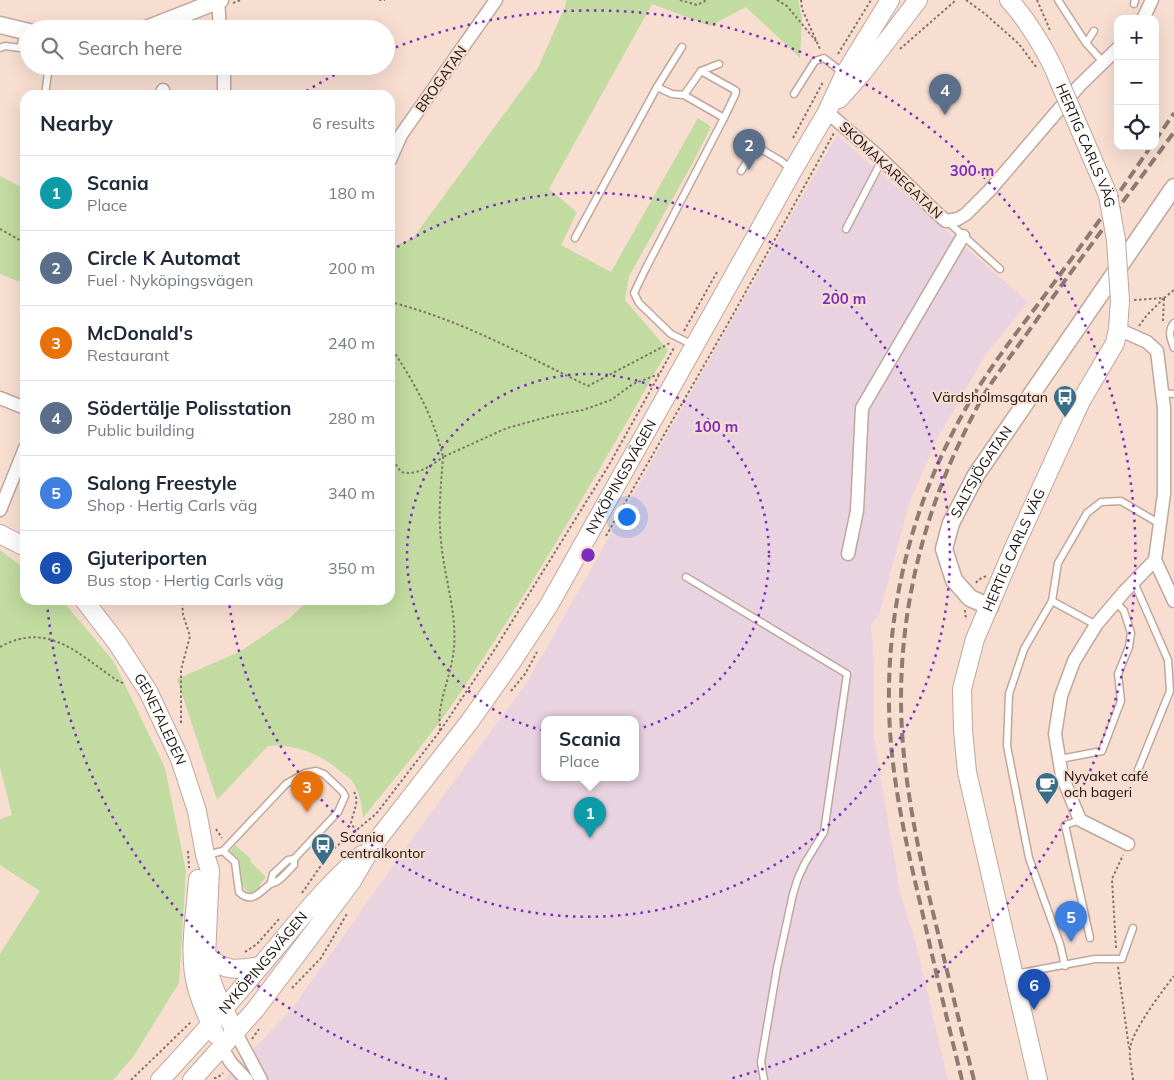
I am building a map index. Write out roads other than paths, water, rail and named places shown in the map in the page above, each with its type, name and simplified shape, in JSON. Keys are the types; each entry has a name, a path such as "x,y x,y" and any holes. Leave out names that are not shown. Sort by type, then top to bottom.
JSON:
{"main road":[{"name":"NYKÖPINGSVÄGEN","path":"192,1080 255,1010 328,915 352,881 370,848 470,721 549,605 687,342 828,112 844,74 890,0"},
{"name":"NYKÖPINGSVÄGEN","path":"844,74 918,0"},
{"name":"HERTIG CARLS VÄG","path":"996,0 1039,44"},
{"name":"HERTIG CARLS VÄG","path":"1009,0 1017,8 1056,72 1108,195 1116,240 1120,301 1135,330 1115,343 1081,401 975,639 962,689 967,772 1038,1080"},
{"path":"0,534 20,545"},
{"name":"GENETALEDEN","path":"88,605 117,643 148,691 176,750 197,811 196,853 198,868 193,962 196,984 204,1008 222,1048"},
{"name":"NYKÖPINGSVÄGEN","path":"160,1080 224,1010 314,902 342,872 370,848"},
{"name":"GENETALEDEN","path":"196,853 210,870 206,956 211,982 236,1032"},
{"path":"206,956 217,965 227,969 235,970 260,966"}],"street":[{"path":"169,20 219,0 220,20"},
{"name":"BROGATAN","path":"395,149 401,135 496,0"},
{"path":"1145,15 1152,0"},
{"path":"0,25 20,30"},
{"name":"SKOMAKAREGATAN","path":"828,112 946,221 958,219 966,214 989,191 1078,86 1114,52"},
{"path":"224,75 224,90"},
{"name":"SALTSJÖGATAN","path":"990,607 970,598 954,580 944,549 951,523 976,475 1174,187"},
{"path":"848,554 856,511 862,408 963,236"},
{"path":"1135,330 1158,351 1168,393 1164,408 1164,494 1155,560 1174,601"},
{"path":"0,398 20,406"},
{"path":"0,510 20,460"},
{"path":"1128,844 1080,820 1062,776 1055,734 1061,696 1074,661 1096,625 1155,560"},
{"path":"236,1032 261,1080"},
{"path":"222,1048 231,1064 247,1080"}],"lane":[{"path":"1058,0 1086,43 1104,63"},
{"path":"1086,43 1094,31"},
{"path":"0,48 5,46 20,48"},
{"path":"575,238 657,87 682,47"},
{"path":"794,94 815,61 824,58 844,74"},
{"path":"684,95 701,71 719,64"},
{"path":"687,342 671,334 639,303 634,293 735,95 736,91 701,71"},
{"path":"46,90 48,75"},
{"path":"657,87 672,94 684,95 724,118"},
{"path":"742,171 754,151 761,149 781,160 793,170"},
{"path":"846,229 882,160"},
{"path":"946,221 1000,269"},
{"path":"1174,323 1170,327 1170,337 1174,348"},
{"path":"1065,966 1060,944 1029,858 1007,746 1009,694 1024,649 1052,601 1058,563 1087,514 1101,502 1121,501 1160,524"},
{"path":"686,577 847,674 824,832 802,870 793,894 777,968 761,1062 764,1080"},
{"path":"1134,582 1168,660 1170,691 1138,770"},
{"path":"1052,601 1096,625"},
{"path":"1060,759 1102,751 1121,701 1118,674 1129,647 1131,633 1124,611 1116,602"},
{"path":"196,853 223,851 286,784 305,773 316,771 324,774 345,796 338,812 294,859 294,865 276,882 271,882 258,895 252,898 241,894 237,888 235,862 223,851"},
{"path":"1080,820 1065,825 1090,938"},
{"path":"1014,974 1095,959 1122,959 1133,928"}],"railway":[{"path":"1159,135 1174,113"},
{"path":"974,1080 922,865 913,821 904,756 901,677 904,637 918,560 942,484 957,448 985,393 1174,132"},
{"path":"962,1080 907,844 892,754 889,689 891,647 896,605 904,564 915,523 930,484 946,445 966,408 1004,350 1099,221 1148,150"}],"place":[{"name":"Södertälje Polisstation","path":"945,115"},
{"name":"Circle K Automat","path":"749,170"},
{"name":"Värdsholmsgatan","path":"1065,418"},
{"name":"Nyvaket café och bageri","path":"1047,805"},
{"name":"McDonald's","path":"307,812"},
{"name":"Scania","path":"590,838"},
{"name":"Scania centralkontor","path":"323,866"},
{"name":"Salong Freestyle","path":"1071,942"},
{"name":"Gjuteriporten","path":"1034,1010"}]}
